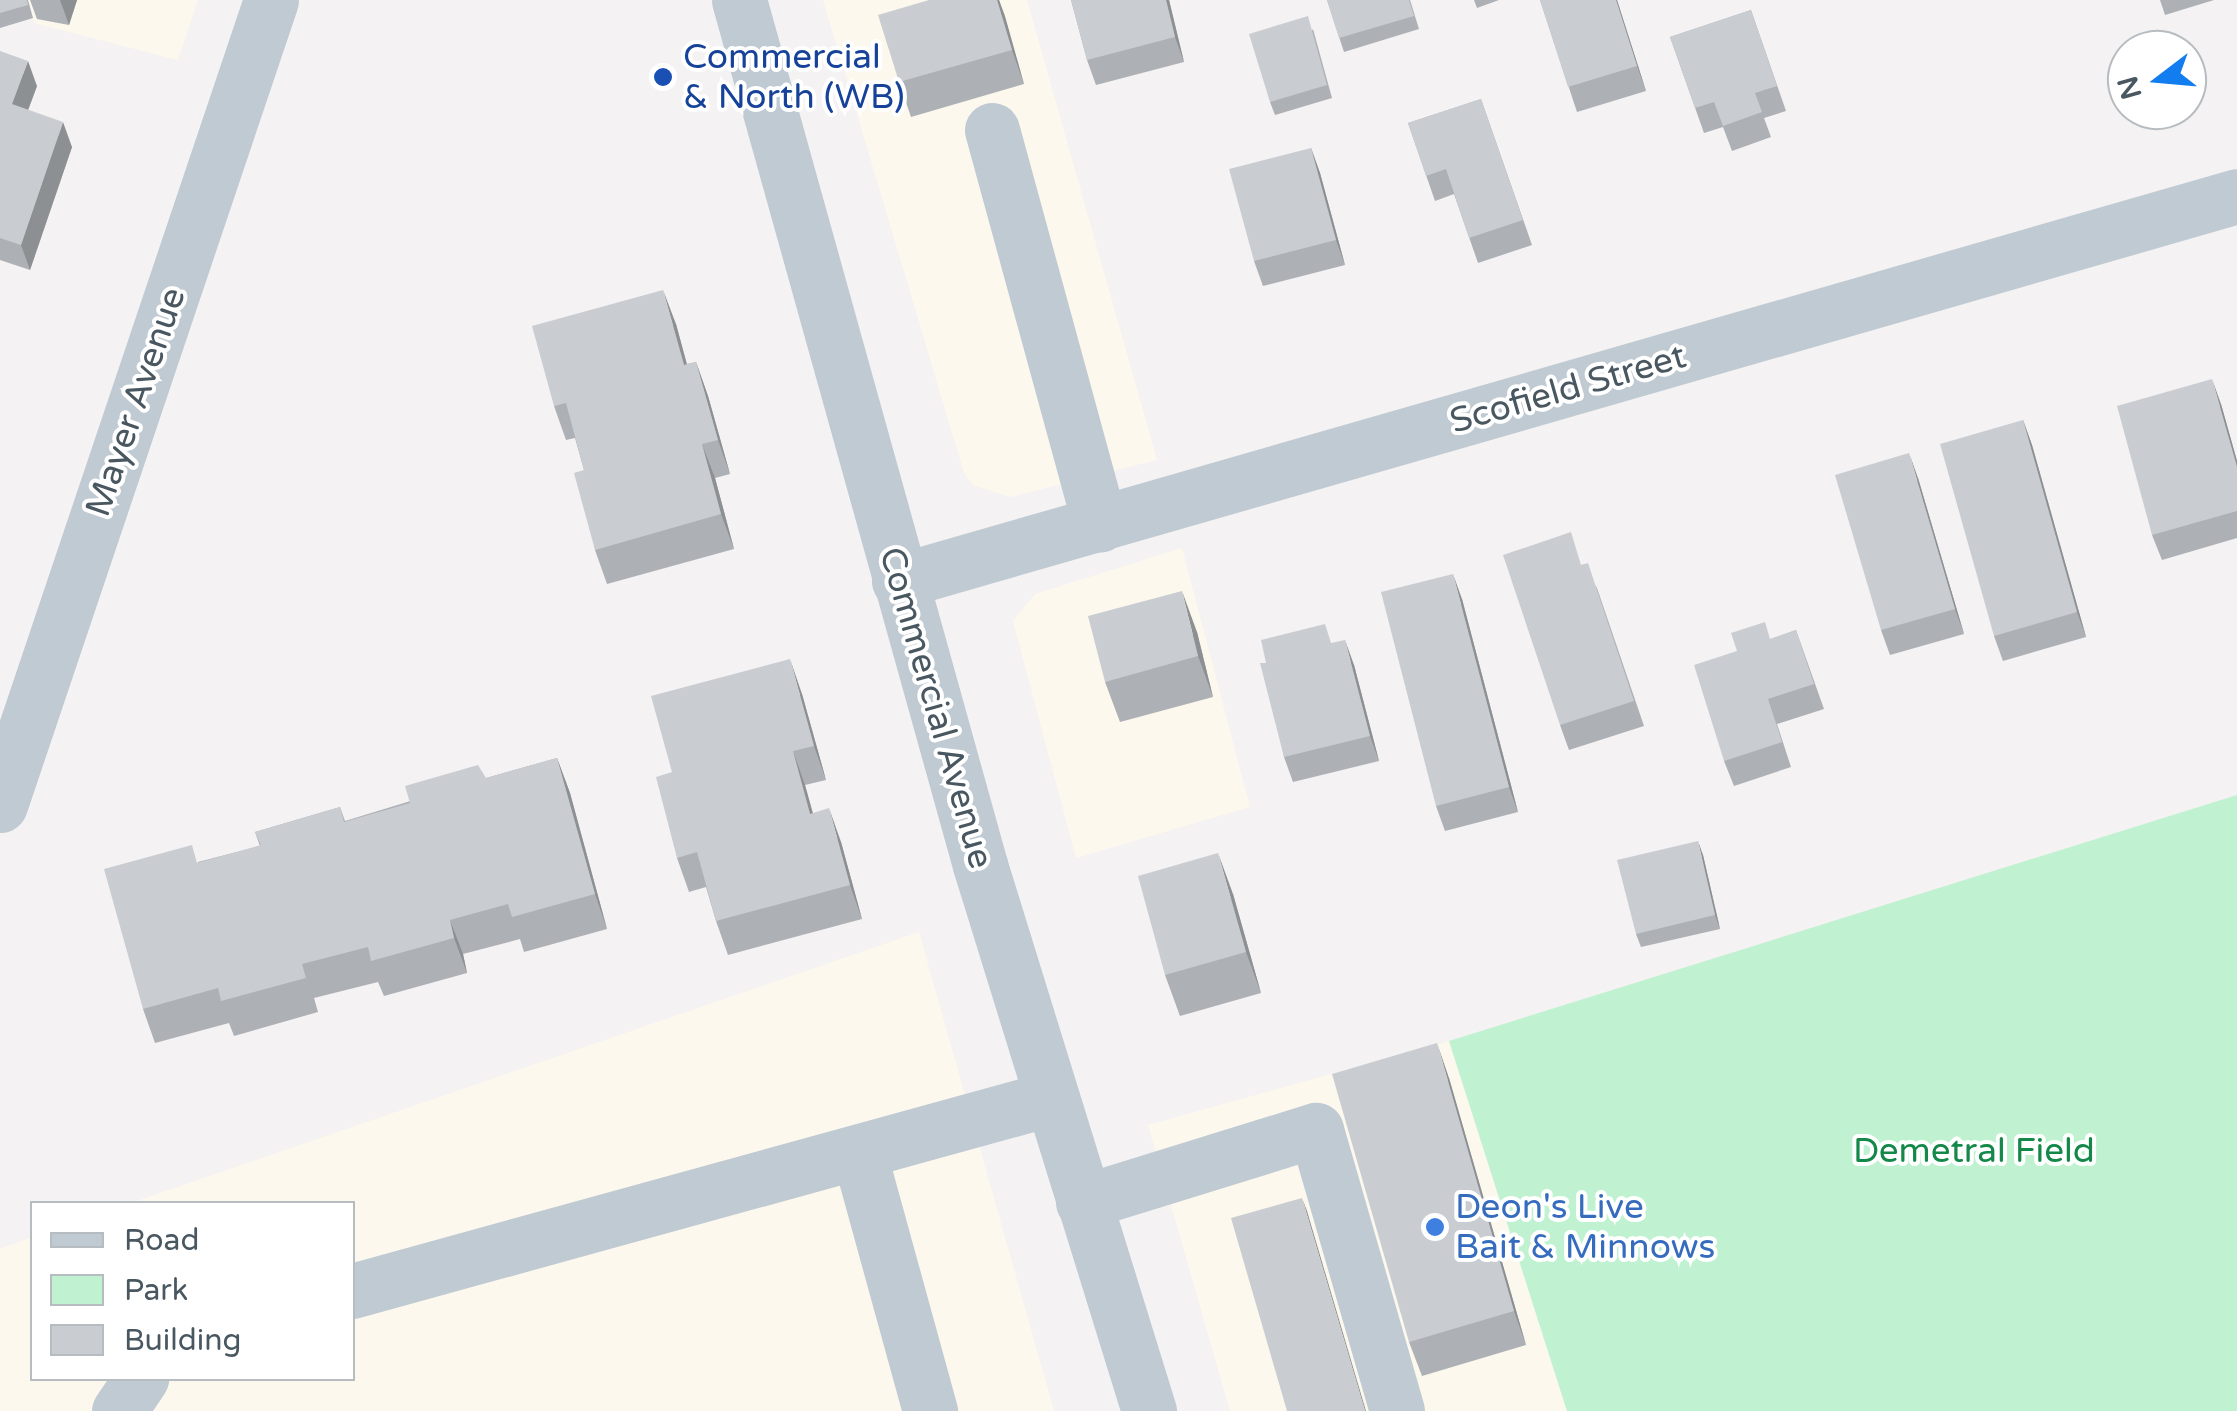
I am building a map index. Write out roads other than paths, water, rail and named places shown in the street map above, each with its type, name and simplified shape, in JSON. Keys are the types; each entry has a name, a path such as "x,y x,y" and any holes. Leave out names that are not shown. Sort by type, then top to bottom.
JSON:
{"street":[{"name":"Mayer Avenue","path":"0,804 271,0"},
{"name":"Commercial Avenue","path":"739,0 899,581 1083,1202 1150,1411"},
{"path":"992,130 1100,524"},
{"name":"Scofield Street","path":"899,581 2237,196"},
{"path":"355,1289 1052,1098"},
{"path":"1083,1202 1316,1130 1397,1411"},
{"path":"859,1153 930,1411"},
{"path":"119,1411 139,1381"}],"place":[{"name":"Commercial & North (WB)","path":"663,77"},
{"name":"Deon's Live Bait & Minnows","path":"1435,1227"}],"park label":[{"name":"Demetral Field","path":"1974,1151"}]}
